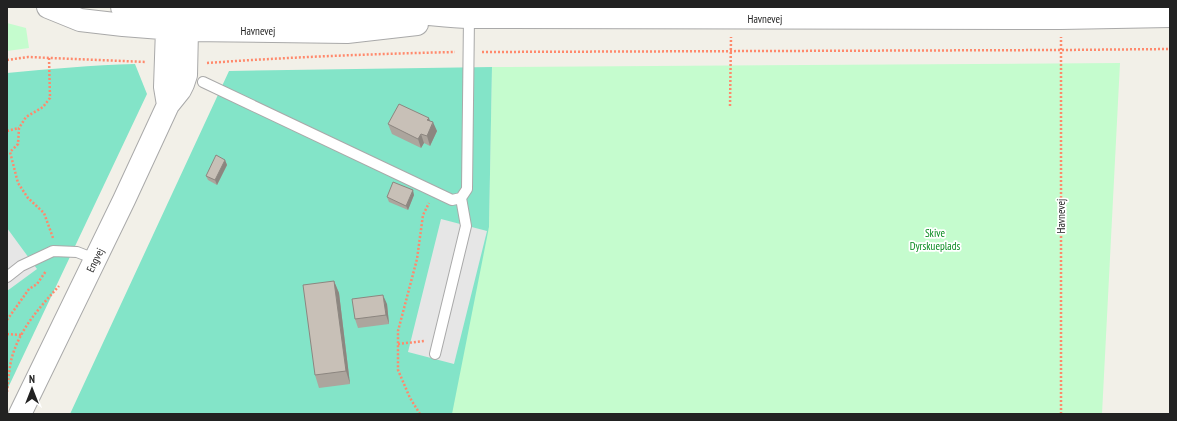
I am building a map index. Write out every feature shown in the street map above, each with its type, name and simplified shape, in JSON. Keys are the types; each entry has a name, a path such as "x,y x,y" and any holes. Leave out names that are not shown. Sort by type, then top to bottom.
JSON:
{"street":[{"name":"Havnevej","path":"48,7 80,20 105,24 177,24 400,12 470,17 731,19 1061,18 1170,16"},
{"name":"Havnevej","path":"122,7 177,24"},
{"name":"Engvej","path":"20,414 124,200 168,105 183,84 186,74 176,64 177,24"}],"lane":[{"path":"203,82 452,200 461,198 467,190 470,17"},
{"path":"434,354 466,226 461,198"},
{"path":"9,273 53,251 77,252 95,259"}],"path":[{"name":"Havnevej","path":"1061,18 1061,414"},
{"path":"730,106 731,19"},
{"path":"7,60 28,57 176,64 357,54 469,52 1170,49"},
{"path":"7,320 29,289 37,284 46,271 50,264 53,251 54,240 44,212 28,198 18,183 9,151 18,144 18,128 26,117 43,107 50,98 49,58"},
{"path":"7,131 18,128"},
{"path":"420,414 410,398 398,370 398,330 417,259 423,215 435,192"},
{"path":"7,393 11,360 21,335 36,312 60,285"},
{"path":"7,334 21,335"},
{"path":"398,344 438,340"},
{"path":"7,358 11,360"}],"green space":[{"path":"7,23 26,28 29,48 7,51"},
{"name":"Skive Dyrskueplads","path":"1120,63 1102,414 438,414 489,227 492,67"},
{"path":"135,64 147,94 7,390 7,73 87,66"},
{"path":"492,67 489,227 452,414 70,414 229,71"}],"shaded area":[{"path":"441,219 487,231 454,364 408,352"},
{"path":"7,228 37,269 7,291"}],"building":[{"path":"399,104 429,118 427,120 433,122 427,136 421,134 418,139 388,124"},
{"path":"216,155 225,160 215,180 206,176"},
{"path":"393,182 413,190 406,206 387,197"},
{"path":"334,281 346,371 315,375 303,285"},
{"path":"383,295 386,315 355,319 352,299"}]}
